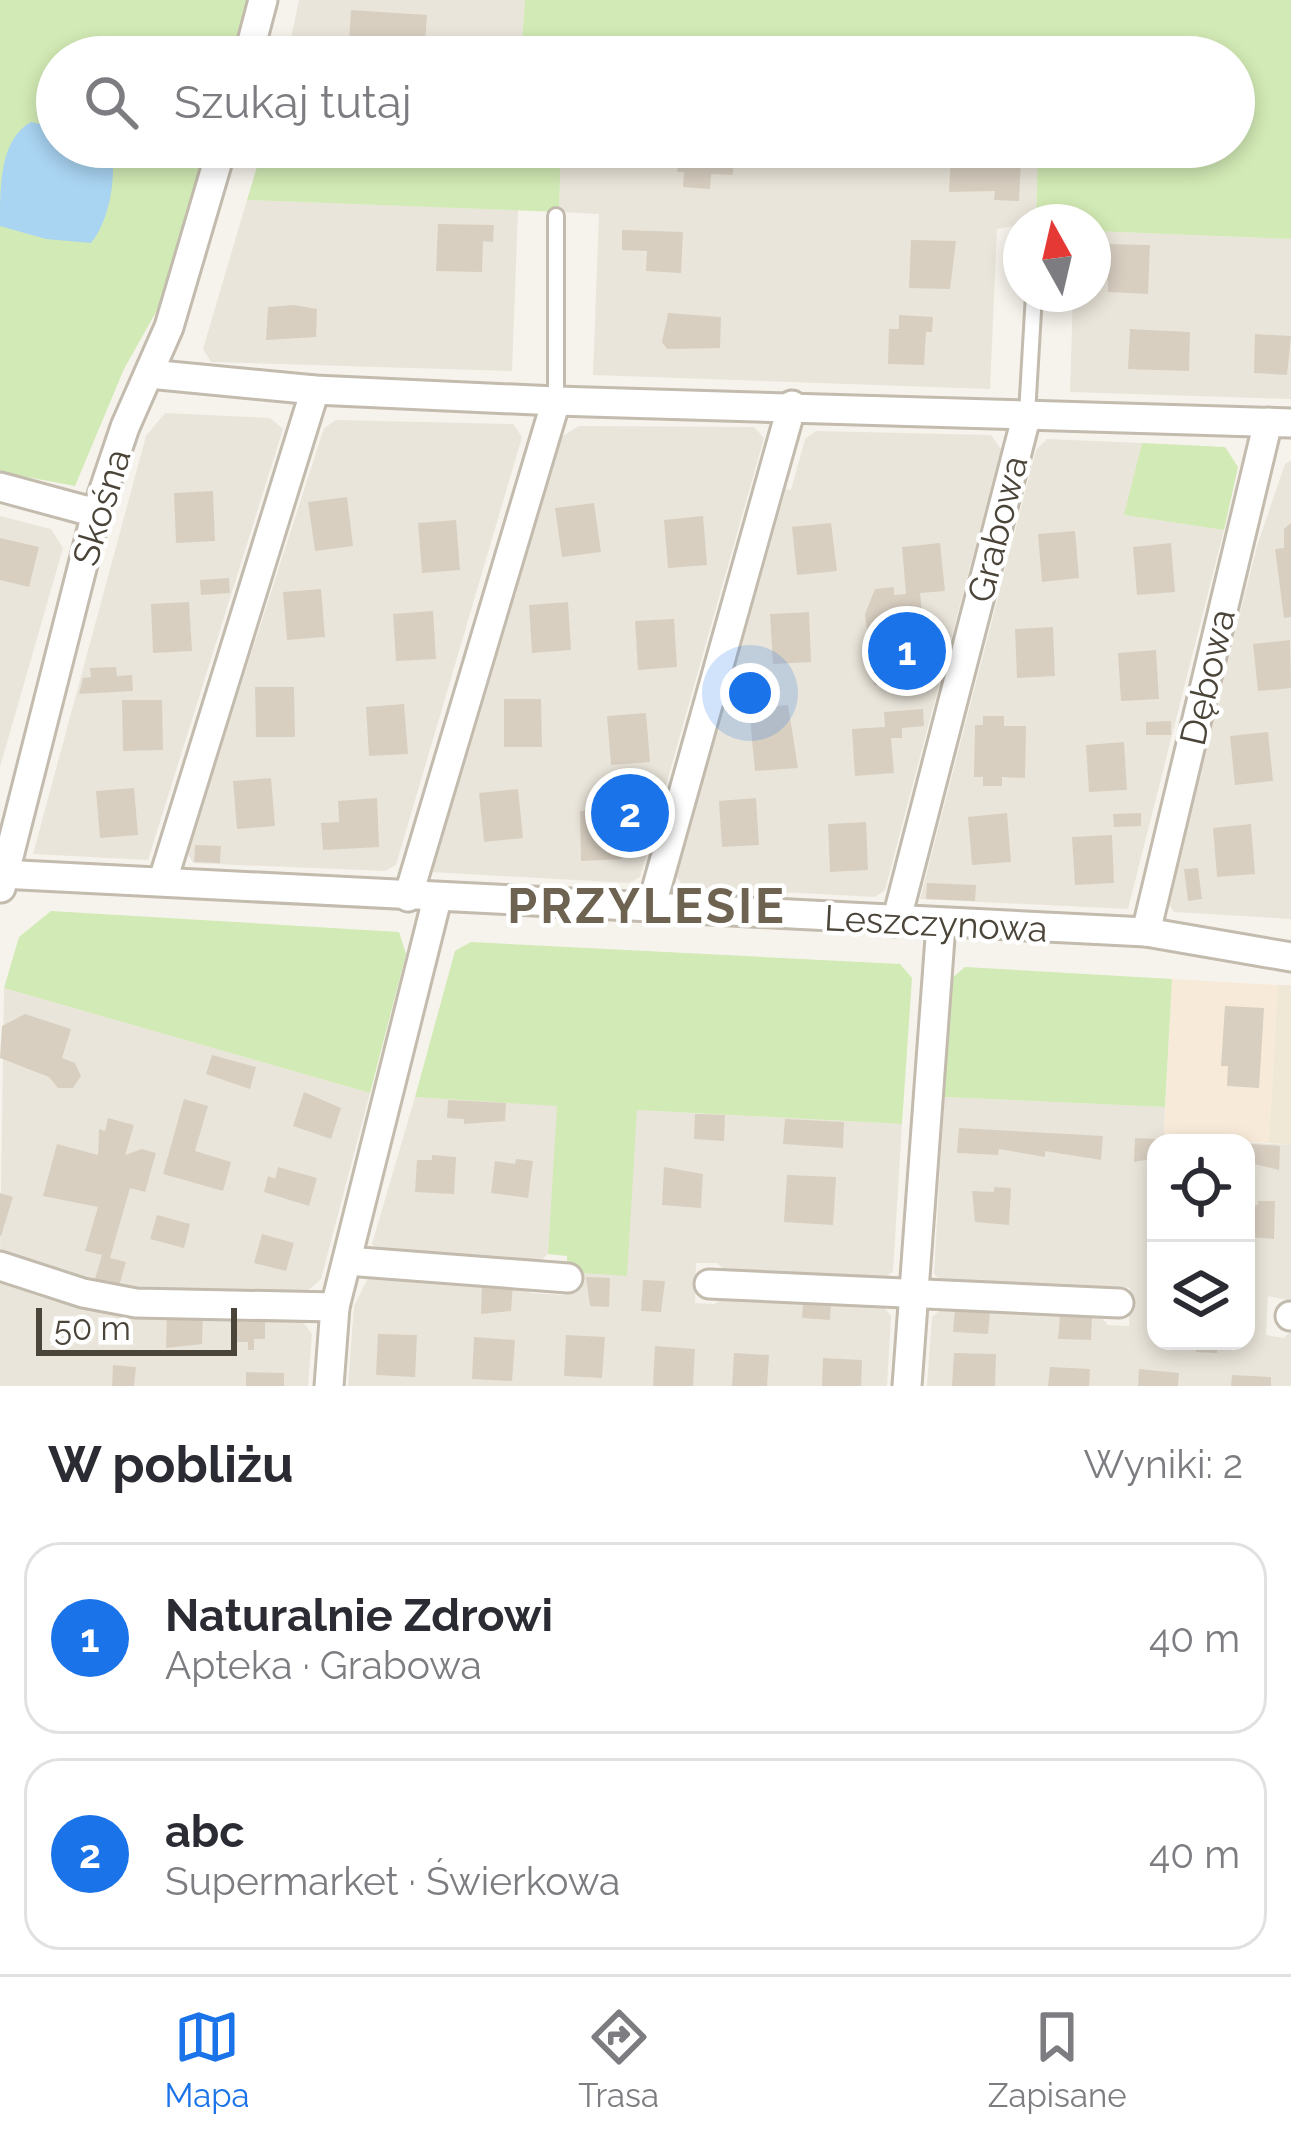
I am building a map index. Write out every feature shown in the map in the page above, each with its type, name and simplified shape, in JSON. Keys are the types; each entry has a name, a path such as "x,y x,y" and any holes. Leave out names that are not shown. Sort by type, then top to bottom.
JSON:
{"street":[{"path":"254,36 263,0"},
{"name":"Skośna","path":"2,880 96,512 169,327 216,168"},
{"path":"149,374 315,390 556,401 1279,423"},
{"path":"163,880 315,390"},
{"path":"329,1386 335,1307 422,898 556,401"},
{"path":"651,908 792,405"},
{"name":"Grabowa","path":"896,922 1027,414"},
{"name":"Dębowa","path":"1145,932 1279,423"},
{"path":"0,487 96,512"},
{"name":"Leszczynowa","path":"2,880 163,880 422,898 1145,932 1291,957"},
{"path":"907,1386 941,924"},
{"path":"346,1261 568,1278"},
{"path":"0,1266 83,1293 136,1303 335,1307"},
{"path":"709,1284 1119,1304"}],"lane":[{"path":"556,216 556,401"},
{"path":"1027,414 1033,312"}],"shaded area":[{"path":"299,0 525,0 522,36 291,36"},
{"path":"560,168 1037,168 1036,204 1003,204 1003,228 997,229 990,389 593,375 599,214 559,212"},
{"path":"247,200 518,210 512,371 211,362 203,349"},
{"path":"1111,232 1291,239 1291,399 1070,392 1072,312 1111,312"},
{"path":"165,413 270,418 283,429 148,860 33,854 146,436"},
{"path":"336,420 513,424 522,437 396,865 385,871 193,863 187,852 324,428"},
{"path":"579,426 754,427 764,438 640,877 629,883 431,872 558,439"},
{"path":"816,431 991,435 1001,449 885,890 875,897 684,887 676,876 786,489 791,490 805,439"},
{"path":"1047,439 1142,443 1125,515 1224,530 1128,909 920,899 1036,450"},
{"path":"1291,460 1291,919 1174,912 1167,902 1257,546 1285,464"},
{"path":"0,516 51,529 63,548 0,767"},
{"path":"1172,979 1278,985 1269,1143 1255,1142 1255,1134 1164,1134"},
{"path":"1278,985 1291,985 1291,1145 1269,1143"},
{"path":"4,988 370,1093 321,1279 304,1294 118,1291 0,1255"},
{"path":"415,1097 558,1105 548,1254 539,1262 378,1252 372,1244"},
{"path":"944,1097 1165,1107 1164,1134 1147,1134 1147,1350 1255,1350 1255,1143 1291,1145 1291,1301 1268,1296 1266,1335 1284,1338 1291,1331 1291,1386 927,1386 932,1317 944,1307 1101,1317 1108,1325 1129,1326 1130,1288 1111,1286 1102,1295 945,1285 934,1274"},
{"path":"637,1110 902,1124 893,1271 884,1279 727,1272 717,1263 696,1263 695,1303 714,1304 727,1296 882,1305 891,1316 887,1386 348,1386 354,1306 369,1276 523,1285 530,1293 565,1295 567,1272"},
{"path":"0,1280 301,1319 312,1334 308,1386 0,1386"}],"green space":[{"path":"0,0 248,0 239,36 36,36 36,168 202,168 170,287 124,369 75,486 0,472"},
{"path":"525,0 1291,0 1291,239 1111,232 1111,204 1036,204 1037,168 1255,168 1255,36 522,36"},
{"path":"257,168 560,168 559,212 247,200"},
{"path":"1142,443 1225,447 1238,467 1224,530 1124,515"},
{"path":"51,911 399,932 406,954 370,1093 4,988 19,937"},
{"path":"471,942 900,964 912,978 902,1124 637,1110 627,1276 567,1272 567,1256 548,1254 557,1106 415,1097 455,951"},
{"path":"965,967 1172,979 1165,1107 944,1097 951,979"}],"water":[{"path":"36,123 36,168 113,168 103,223 91,243 46,239 0,226 8,152 21,130"}],"building":[{"path":"351,10 427,15 426,36 349,36"},
{"path":"678,168 733,168 733,175 711,174 710,189 683,187 684,172 677,172"},
{"path":"950,168 1021,168 1019,201 994,200 995,191 949,192"},
{"path":"438,224 494,225 493,242 483,241 482,272 436,271"},
{"path":"622,230 683,232 681,273 646,271 647,251 622,250"},
{"path":"911,240 956,241 950,289 909,288"},
{"path":"1111,244 1150,245 1148,294 1111,292"},
{"path":"268,307 317,309 316,337 266,340"},
{"path":"668,313 721,317 720,348 667,349 662,342"},
{"path":"899,315 933,317 932,332 926,332 924,365 888,364 889,329 899,329"},
{"path":"1130,329 1190,332 1189,371 1128,369"},
{"path":"1255,334 1291,336 1287,375 1254,373"},
{"path":"213,491 215,541 176,543 174,493"},
{"path":"347,497 353,546 315,551 308,502"},
{"path":"594,503 601,552 562,557 555,508"},
{"path":"703,516 707,565 668,568 664,520"},
{"path":"456,520 460,570 422,573 418,523"},
{"path":"831,523 837,571 797,575 792,527"},
{"path":"1291,523 1291,617 1284,618 1275,549 1284,548 1284,529"},
{"path":"1075,531 1079,578 1042,582 1038,534"},
{"path":"0,538 39,547 29,587 0,580"},
{"path":"940,543 945,591 920,593 924,633 910,634 913,683 874,685 865,614 875,589 894,587 894,595 906,594 902,547"},
{"path":"1171,543 1175,592 1137,595 1133,547"},
{"path":"229,578 230,593 201,595 200,580"},
{"path":"321,589 325,637 287,640 283,592"},
{"path":"189,602 192,651 153,653 151,604"},
{"path":"568,602 571,650 532,653 529,605"},
{"path":"433,611 436,659 396,661 393,614"},
{"path":"809,612 811,662 773,664 770,614"},
{"path":"674,619 677,667 638,670 635,621"},
{"path":"1053,627 1055,676 1017,678 1015,629"},
{"path":"1290,640 1291,688 1258,691 1253,644"},
{"path":"1156,650 1159,699 1121,701 1118,653"},
{"path":"116,667 117,676 132,675 133,691 79,694 83,678 91,677 90,668"},
{"path":"255,687 294,687 295,737 256,737"},
{"path":"504,699 541,699 542,747 504,747"},
{"path":"122,700 162,700 163,750 123,751"},
{"path":"404,704 408,754 369,756 366,707"},
{"path":"788,705 798,768 755,771 749,708"},
{"path":"923,709 924,726 902,728 902,738 891,738 894,773 855,776 852,729 885,727 884,712"},
{"path":"646,713 650,762 611,765 607,716"},
{"path":"983,716 1004,716 1004,726 1026,726 1025,778 1002,777 1002,786 983,786 983,777 974,777 975,725 983,725"},
{"path":"1171,721 1171,735 1146,735 1146,722"},
{"path":"1268,732 1273,781 1235,785 1230,736"},
{"path":"1124,742 1127,790 1089,792 1086,745"},
{"path":"271,778 275,826 237,829 233,781"},
{"path":"134,788 138,835 100,838 96,791"},
{"path":"518,789 523,838 484,842 479,793"},
{"path":"377,798 379,847 323,850 321,823 339,822 338,801"},
{"path":"756,798 759,845 722,847 719,801"},
{"path":"644,801 637,828 621,829 622,859 581,861 580,811 608,810 608,802"},
{"path":"1007,813 1011,862 972,865 968,817"},
{"path":"1141,813 1141,826 1114,827 1113,814"},
{"path":"866,822 868,870 830,872 828,824"},
{"path":"1251,824 1255,874 1217,877 1213,828"},
{"path":"1112,835 1114,883 1075,885 1072,837"},
{"path":"195,845 221,846 220,863 194,862"},
{"path":"1198,868 1202,899 1188,901 1184,869"},
{"path":"927,883 976,885 975,901 926,899"},
{"path":"1225,1006 1264,1008 1259,1088 1227,1086 1228,1066 1221,1066"},
{"path":"25,1014 71,1029 62,1058 75,1063 81,1076 73,1088 58,1088 49,1077 0,1058 2,1026"},
{"path":"212,1055 256,1067 250,1089 206,1074"},
{"path":"304,1092 341,1108 331,1139 293,1126"},
{"path":"184,1099 208,1106 195,1151 231,1162 223,1191 163,1174"},
{"path":"448,1100 506,1103 505,1121 464,1124 464,1119 447,1118"},
{"path":"695,1114 725,1115 724,1141 694,1139"},
{"path":"108,1118 134,1125 125,1155 142,1149 156,1153 145,1192 130,1188 110,1258 126,1262 118,1289 94,1282 102,1255 85,1251 98,1207 43,1196 57,1144 98,1155 99,1129 105,1131"},
{"path":"785,1119 844,1122 843,1148 783,1144"},
{"path":"959,1128 1103,1136 1101,1160 1045,1151 1045,1157 999,1149 998,1155 957,1153"},
{"path":"1135,1138 1147,1139 1147,1160 1134,1162"},
{"path":"1255,1144 1280,1146 1279,1170 1255,1164"},
{"path":"432,1155 456,1157 454,1194 415,1192 417,1160 432,1160"},
{"path":"516,1159 533,1161 528,1198 491,1193 495,1161 515,1164"},
{"path":"278,1167 317,1178 309,1206 264,1192 268,1176 275,1179"},
{"path":"664,1167 703,1174 701,1208 662,1205"},
{"path":"787,1175 836,1177 833,1225 784,1222"},
{"path":"994,1187 1011,1188 1009,1225 975,1222 972,1191 994,1192"},
{"path":"0,1193 13,1197 1,1236 0,1236"},
{"path":"1258,1201 1275,1201 1274,1239 1255,1238"},
{"path":"157,1215 190,1224 184,1248 150,1239"},
{"path":"262,1234 294,1243 286,1271 254,1263"},
{"path":"586,1277 610,1278 609,1307 590,1306"},
{"path":"643,1280 665,1281 661,1312 641,1311"},
{"path":"482,1283 513,1284 511,1311 481,1314"},
{"path":"803,1301 831,1302 830,1320 802,1318"},
{"path":"955,1309 990,1312 988,1334 953,1332"},
{"path":"167,1314 203,1315 202,1344 166,1348"},
{"path":"1060,1315 1092,1317 1091,1340 1058,1339"},
{"path":"236,1321 265,1322 265,1339 254,1339 254,1350 248,1350 248,1342 236,1342"},
{"path":"378,1334 417,1335 415,1377 376,1375"},
{"path":"566,1335 605,1337 602,1378 564,1376"},
{"path":"474,1337 515,1340 512,1381 472,1379"},
{"path":"655,1346 695,1349 693,1386 653,1386"},
{"path":"734,1353 769,1355 767,1386 732,1386"},
{"path":"954,1353 996,1354 995,1386 952,1386"},
{"path":"823,1358 862,1360 861,1386 822,1386"},
{"path":"113,1365 136,1367 134,1386 112,1386"},
{"path":"1050,1367 1090,1369 1089,1386 1048,1386"},
{"path":"1139,1369 1179,1373 1178,1386 1138,1386"},
{"path":"246,1372 284,1373 284,1386 246,1386"},
{"path":"1232,1375 1271,1377 1271,1386 1231,1386"}],"place":[{"name":"Naturalnie Zdrowi","path":"907,651"},
{"name":"abc","path":"630,813"}],"district":[{"name":"PRZYLESIE","path":"647,906"}]}
